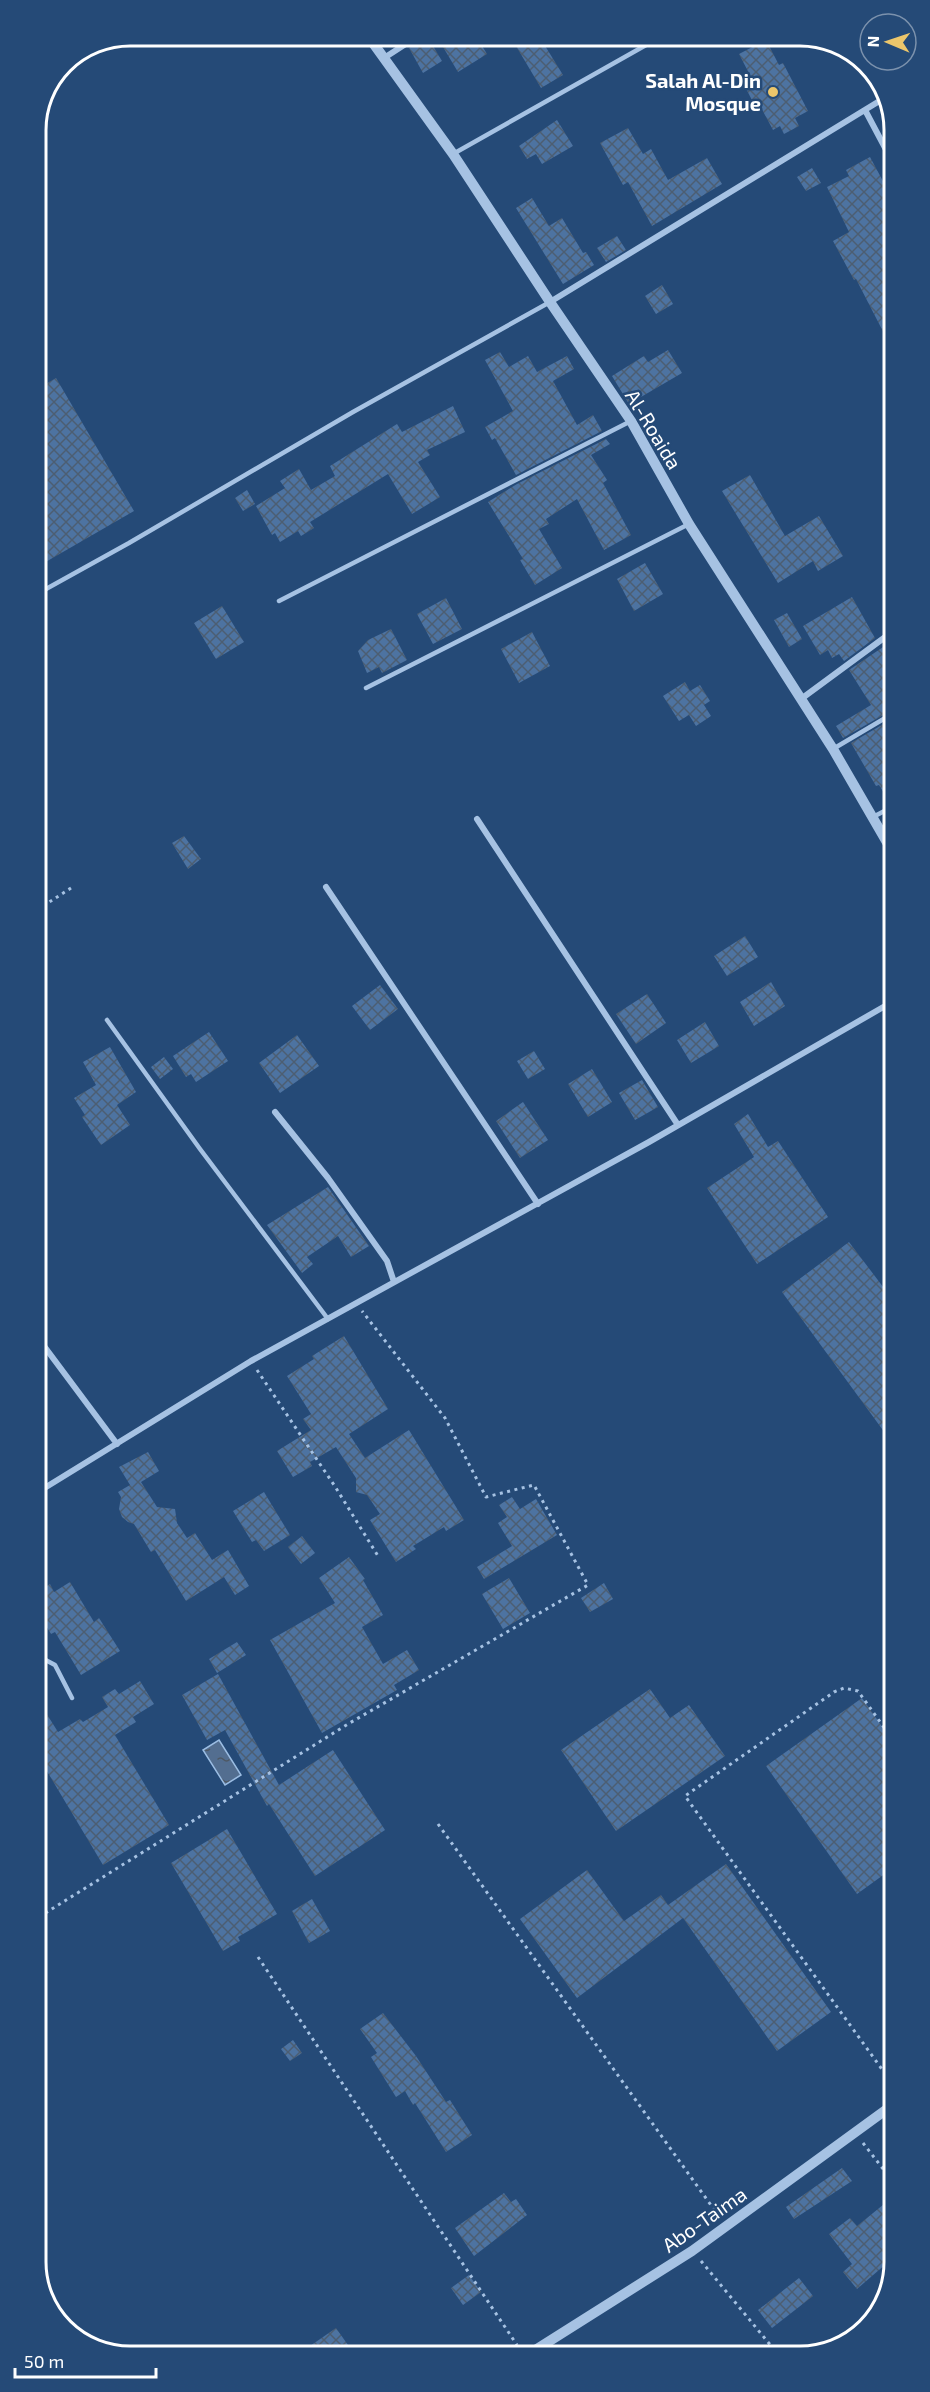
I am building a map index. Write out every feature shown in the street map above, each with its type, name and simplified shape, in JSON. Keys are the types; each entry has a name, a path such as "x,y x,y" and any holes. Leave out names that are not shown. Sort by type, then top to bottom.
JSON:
{"street":[{"name":"Al-Roaida","path":"376,47 453,154 631,421 689,524 801,699 884,838"},
{"path":"384,58 401,47"},
{"path":"550,302 878,102"},
{"path":"865,110 884,146"},
{"path":"801,699 884,637"},
{"path":"477,819 678,1125"},
{"path":"326,887 538,1204"},
{"path":"47,1487 251,1361 538,1204 884,1007"},
{"path":"275,1112 328,1178 387,1261 394,1282"},
{"path":"47,1350 117,1444"},
{"name":"Abo-Taima","path":"542,2346 692,2251 884,2111"}],"lane":[{"path":"453,154 643,47"},
{"path":"47,588 129,543 353,411 550,302"},
{"path":"279,601 631,421"},
{"path":"366,688 689,524"},
{"path":"832,749 884,719"},
{"path":"871,818 884,811"},
{"path":"107,1020 200,1149 328,1319"},
{"path":"47,1660 56,1665 72,1698"}],"path":[{"path":"47,904 71,888"},
{"path":"47,1912 348,1724 588,1585 534,1485 486,1497 445,1418 356,1303"},
{"path":"251,1361 336,1488 378,1556"},
{"path":"884,1727 858,1691 844,1688 834,1692 685,1796 884,2072"},
{"path":"438,1824 726,2226"},
{"path":"258,1957 517,2346"},
{"path":"855,2133 884,2169"},
{"path":"692,2251 771,2346"}],"water":[{"path":"219,1740 241,1775 225,1785 203,1750"}],"building":[{"path":"434,47 442,61 423,73 409,48"},
{"path":"443,47 483,47 487,54 458,72"},
{"path":"517,47 546,47 563,75 541,88"},
{"name":"Salah Al-Din Mosque","path":"752,47 770,47 779,65 783,63 808,111 795,118 799,126 784,134 780,126 773,130 757,100 753,102 743,83 752,79 739,54"},
{"path":"557,120 573,146 542,164 536,154 527,159 519,146"},
{"path":"628,128 643,154 651,149 668,180 707,158 722,184 652,226 628,182 623,185 600,143"},
{"path":"870,157 884,183 884,333 833,241 849,232 827,187 849,176 846,170"},
{"path":"812,168 821,183 806,191 797,177"},
{"path":"532,198 549,226 562,218 583,253 586,252 594,265 563,284 516,208"},
{"path":"617,236 626,250 606,262 597,248"},
{"path":"662,285 673,304 656,314 645,296"},
{"path":"668,350 682,373 629,404 612,376 644,356 648,362"},
{"path":"500,352 509,367 528,356 537,372 567,356 574,369 553,381 577,425 593,415 602,431 516,475 495,438 492,440 485,427 513,411 485,360"},
{"path":"56,378 134,511 47,561 47,383"},
{"path":"453,406 465,432 427,450 430,455 418,462 440,497 412,514 388,474 310,522 314,528 301,536 298,531 280,542 275,533 272,535 256,506 285,488 280,481 299,469 311,490 335,476 330,466 397,424 402,432"},
{"path":"606,439 610,444 591,455 607,480 603,483 631,535 604,550 577,499 546,519 549,524 539,529 562,568 535,585 520,560 523,559 488,502 517,484"},
{"path":"750,475 785,536 819,516 843,556 818,571 813,561 778,583 722,491"},
{"path":"247,490 255,504 243,511 235,498"},
{"path":"645,563 663,594 634,611 617,579"},
{"path":"852,597 875,638 844,661 839,654 832,658 828,650 820,655 803,626"},
{"path":"446,598 462,629 433,644 417,614"},
{"path":"222,606 244,642 216,659 194,623"},
{"path":"787,613 802,639 789,647 774,620"},
{"path":"391,629 407,660 382,673 379,667 367,673 358,651 368,640"},
{"path":"532,632 550,666 519,683 501,649"},
{"path":"884,646 884,715 843,738 836,726 871,705 849,670"},
{"path":"685,682 690,691 700,685 710,701 704,705 711,716 696,726 689,715 679,721 663,696"},
{"path":"884,724 884,793 879,785 876,786 851,743"},
{"path":"184,836 201,859 188,869 172,843"},
{"path":"745,936 758,957 727,976 714,956"},
{"path":"771,982 785,1006 754,1026 740,1002"},
{"path":"380,985 398,1009 370,1030 352,1006"},
{"path":"647,994 666,1023 636,1044 616,1014"},
{"path":"705,1022 719,1046 691,1063 677,1040"},
{"path":"209,1032 228,1061 196,1082 191,1074 186,1077 173,1056"},
{"path":"297,1035 319,1066 280,1093 259,1063"},
{"path":"110,1047 136,1092 117,1105 130,1125 101,1145 82,1117 85,1115 74,1098 96,1085 83,1062"},
{"path":"534,1051 545,1069 528,1079 517,1061"},
{"path":"164,1057 173,1069 160,1079 151,1067"},
{"path":"592,1069 612,1102 588,1117 568,1084"},
{"path":"642,1080 658,1107 635,1120 619,1093"},
{"path":"523,1102 548,1140 520,1158 496,1121"},
{"path":"748,1114 768,1147 778,1141 828,1217 757,1264 707,1188 754,1157 734,1124"},
{"path":"328,1187 369,1246 351,1257 338,1236 307,1257 313,1264 302,1273 267,1225"},
{"path":"849,1242 884,1288 884,1432 782,1292"},
{"path":"344,1336 388,1409 349,1434 365,1458 409,1430 464,1520 446,1531 444,1527 413,1546 416,1549 396,1562 370,1520 380,1514 367,1495 356,1492 356,1478 336,1447 310,1462 312,1466 293,1477 277,1451 311,1430 303,1419 311,1414 287,1376 314,1359 312,1356"},
{"path":"148,1452 159,1471 141,1482 157,1507 175,1509 177,1523 187,1538 195,1533 212,1560 228,1550 249,1586 235,1595 224,1577 186,1601 155,1550 151,1552 134,1524 122,1517 119,1509 121,1497 118,1492 130,1485 119,1467"},
{"path":"264,1492 290,1535 264,1551 256,1540 252,1542 233,1511"},
{"path":"512,1497 520,1509 536,1499 557,1535 484,1579 477,1567 512,1546 498,1523 507,1517 499,1505"},
{"path":"302,1536 315,1553 301,1564 288,1547"},
{"path":"349,1557 365,1579 363,1580 383,1615 362,1627 383,1664 407,1650 419,1670 394,1685 397,1690 322,1733 270,1640 335,1603 319,1578"},
{"path":"509,1578 530,1613 503,1629 482,1594"},
{"path":"70,1582 94,1622 99,1618 120,1651 81,1675 55,1632 51,1634 47,1627 47,1586 50,1584 54,1592"},
{"path":"604,1583 613,1599 590,1612 581,1598"},
{"path":"237,1642 246,1655 217,1673 209,1659"},
{"path":"218,1674 279,1785 333,1750 385,1830 315,1876 269,1804 267,1806 225,1730 207,1740 182,1695"},
{"path":"140,1681 154,1704 133,1717 136,1722 115,1735 169,1825 103,1865 47,1771 47,1714 58,1732 80,1719 83,1722 108,1707 102,1697 115,1689 119,1694"},
{"path":"650,1689 670,1718 689,1705 725,1756 616,1831 561,1750"},
{"path":"862,1698 884,1729 884,1874 857,1894 766,1766"},
{"path":"227,1829 277,1914 238,1937 240,1941 223,1951 171,1863"},
{"path":"726,1864 831,2012 777,2051 683,1918 577,1998 520,1919 587,1870 624,1921 661,1895 668,1905"},
{"path":"312,1899 330,1931 309,1943 292,1911"},
{"path":"383,2013 416,2056 446,2102 450,2100 472,2135 446,2152 415,2103 413,2105 405,2091 396,2097 371,2057 377,2053 360,2029"},
{"path":"293,2040 302,2053 290,2061 281,2049"},
{"path":"842,2168 852,2181 794,2219 786,2207"},
{"path":"504,2193 511,2202 516,2199 527,2215 474,2256 455,2228"},
{"path":"884,2204 884,2266 857,2289 843,2272 852,2264 829,2234 850,2218 857,2226"},
{"path":"469,2275 481,2292 463,2305 451,2288"},
{"path":"799,2278 813,2296 772,2328 758,2310"},
{"path":"336,2328 348,2345 311,2345"}],"place":[{"name":"Salah Al-Din Mosque","path":"773,92"}]}
